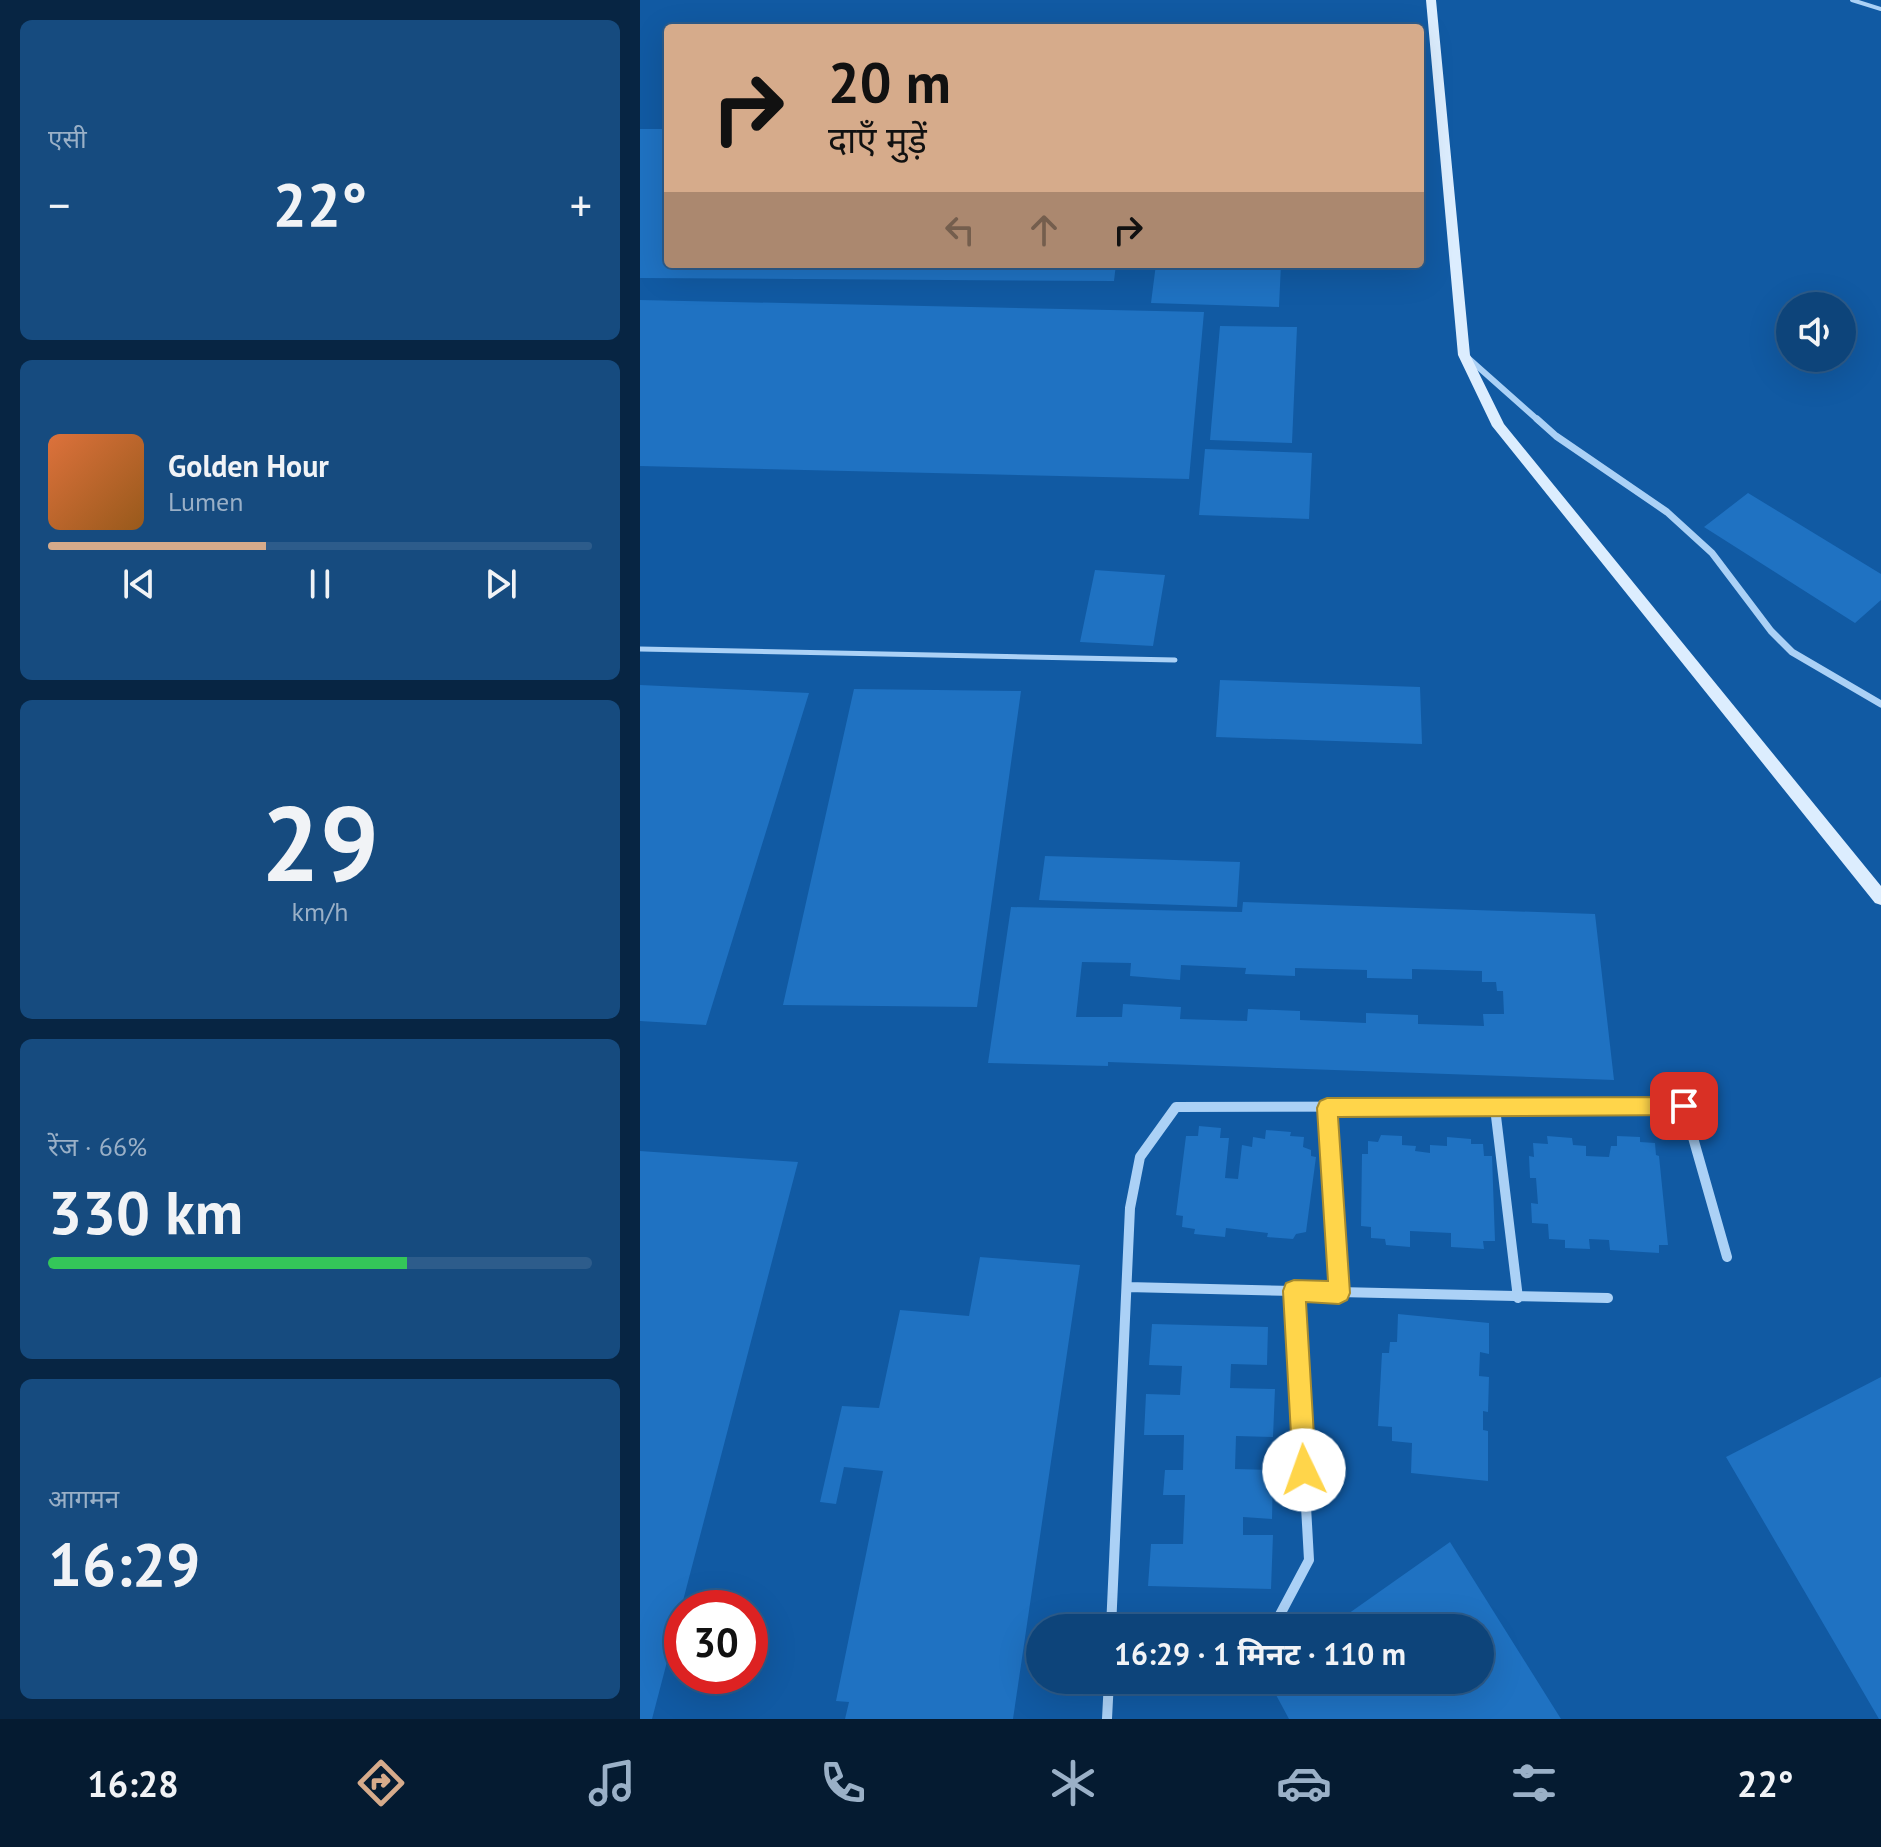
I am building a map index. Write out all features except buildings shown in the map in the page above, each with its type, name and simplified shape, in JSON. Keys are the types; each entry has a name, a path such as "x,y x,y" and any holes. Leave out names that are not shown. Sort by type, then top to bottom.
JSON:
{"street":[{"path":"1431,0 1464,355 1498,426 1881,898"},
{"path":"1464,355 1556,436 1667,512 1712,553 1771,631 1792,652 1881,704"},
{"path":"1112,1614 1130,1208 1140,1157 1176,1107 1684,1106 1727,1257"},
{"path":"1327,1108 1339,1293"},
{"path":"1495,1108 1518,1298"},
{"path":"1127,1287 1608,1298"},
{"path":"1280,1614 1309,1560 1294,1291"},
{"path":"1107,1719 1108,1694"}],"lane":[{"path":"1852,0 1881,9"},
{"path":"640,649 1175,660"}],"route":[{"path":"1304,1470 1294,1291 1339,1293 1327,1108 1684,1106"}]}
